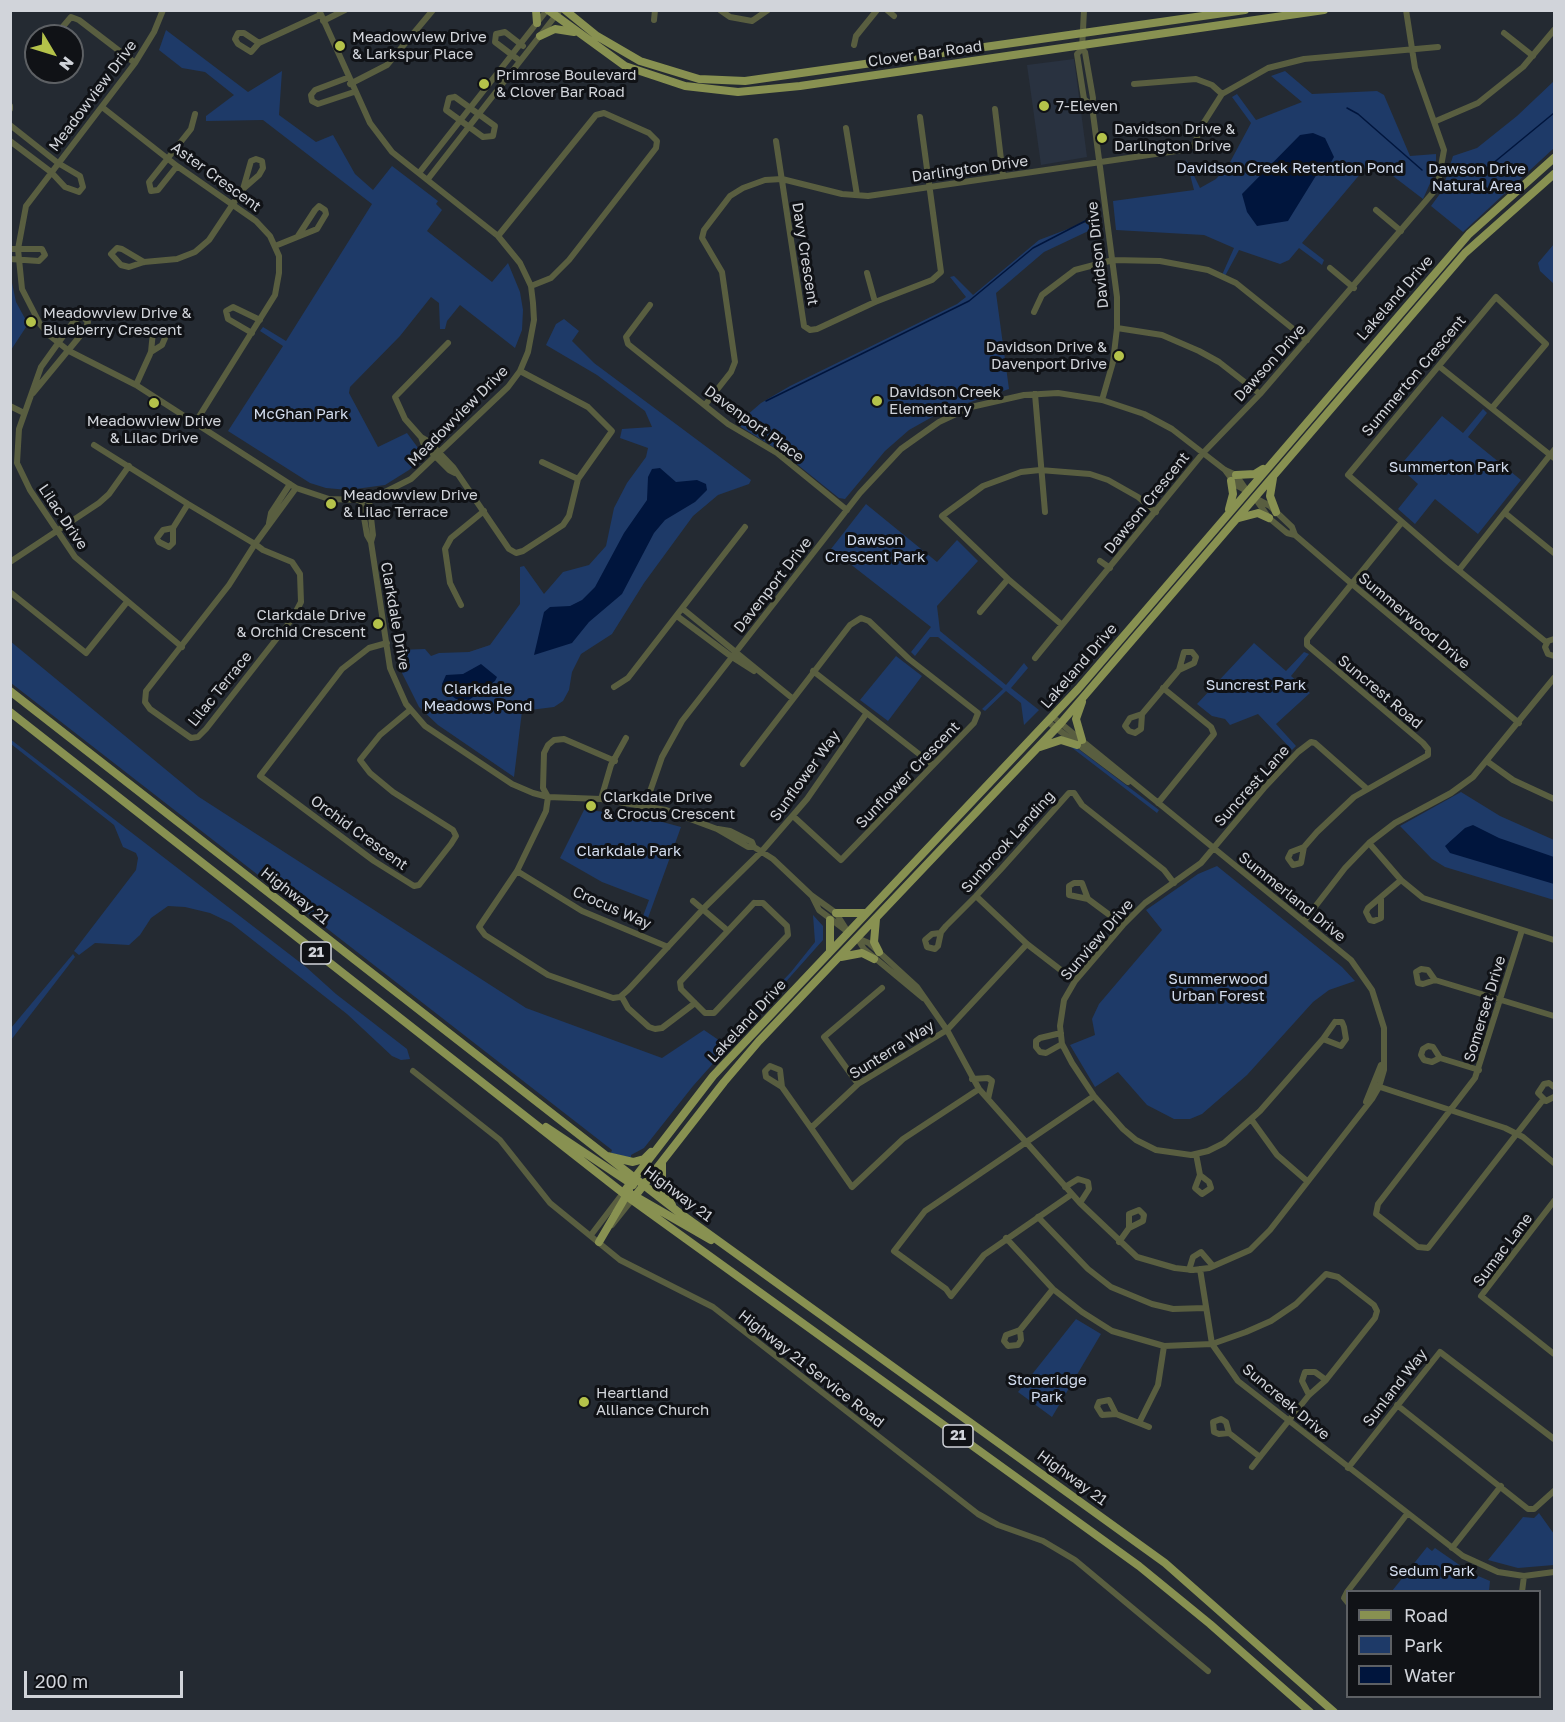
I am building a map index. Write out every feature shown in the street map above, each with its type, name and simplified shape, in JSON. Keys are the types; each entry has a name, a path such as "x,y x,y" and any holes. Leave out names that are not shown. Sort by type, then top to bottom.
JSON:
{"main road":[{"path":"536,10 537,23"},
{"name":"Clover Bar Road","path":"565,10 585,27 622,52 659,68 699,79 745,81 1245,10"},
{"path":"574,10 585,27"},
{"name":"Clover Bar Road","path":"553,12 608,56 646,75 685,86 738,92 800,86 1082,47 1324,10"},
{"path":"540,36 555,29 578,33"},
{"name":"Lakeland Drive","path":"629,1195 632,1182 720,1069 1050,719 1468,234 1554,158"},
{"name":"Lakeland Drive","path":"629,1195 644,1186 752,1049 1085,696 1465,253 1554,174"},
{"path":"1228,513 1234,478 1254,474 1272,463"},
{"path":"1228,513 1245,501 1255,498 1263,473"},
{"path":"1237,519 1247,491 1257,488 1272,478"},
{"path":"1272,478 1270,496 1276,512"},
{"path":"1237,519 1258,513 1269,518"},
{"name":"Highway 21","path":"10,691 602,1154 632,1182 644,1186 1165,1563 1334,1712"},
{"path":"1036,749 1061,740 1080,743 1076,719 1085,696"},
{"name":"Highway 21","path":"10,712 629,1195 1117,1549 1188,1605 1310,1712"},
{"path":"830,951 833,916 866,914 857,938 847,936"},
{"path":"839,957 847,936 877,918"},
{"path":"839,957 862,953 877,956 874,936 877,918"},
{"path":"529,1119 555,1132 632,1182"},
{"path":"602,1154 633,1162 644,1159 666,1136"},
{"path":"663,1161 660,1176 662,1188 676,1211"},
{"path":"599,1242 629,1195 709,1240 719,1241"}],"street":[{"name":"Meadowview Drive","path":"162,10 154,32 135,63 26,206 14,249 14,260 22,289 40,324 69,351 136,385 293,486 329,499 369,500 411,479 438,456 508,387 520,371 532,334 534,320 531,286 520,262 498,236 393,152 370,123 321,15"},
{"path":"259,43 321,15 345,10"},
{"path":"354,92 318,105 312,101 311,95 315,90 349,81 387,66 433,10"},
{"path":"654,20 655,10"},
{"path":"720,10 729,17 752,21 768,10"},
{"path":"854,45 856,36 877,10"},
{"path":"887,10 894,16"},
{"path":"1082,47 1084,10"},
{"name":"Dawson Drive","path":"1203,453 1260,394 1354,288 1434,193 1441,178 1444,150 1436,121 1415,68 1406,10"},
{"path":"419,173 537,23 553,12"},
{"path":"428,179 540,36 553,12"},
{"path":"65,24 71,17 79,20 135,63"},
{"path":"1436,121 1478,103 1523,67 1554,30"},
{"path":"520,61 495,42 496,34 505,32 528,50"},
{"path":"1504,33 1533,56"},
{"name":"Davidson Drive","path":"1082,47 1077,54 1084,99 1092,106 1113,260 1117,328 1113,362 1102,400"},
{"path":"1134,84 1196,79 1212,85 1222,94 1268,68 1294,61 1438,47"},
{"name":"Darlington Drive","path":"705,405 731,372 735,362 722,272 702,238 704,230 730,196 754,183 782,179 842,194 868,196 1191,147 1222,94"},
{"path":"455,97 478,115 495,126 493,136 483,137 446,110 449,98 455,97"},
{"name":"Aster Crescent","path":"102,107 177,166 256,221 275,246 280,265 278,284 260,320 195,423"},
{"path":"995,109 1003,176"},
{"path":"498,236 596,115 604,113 649,133 657,141 656,148 569,260 551,278 531,286"},
{"path":"177,166 158,190 151,191 149,182 191,129 195,114"},
{"path":"920,117 931,187"},
{"path":"10,125 58,163"},
{"path":"846,128 857,195"},
{"path":"10,141 51,172"},
{"path":"776,141 782,179"},
{"path":"144,262 122,249 117,248 111,254 124,266 177,259 195,252 209,240 243,189 259,175 263,168 262,161 256,159 252,161 243,189"},
{"name":"Meadowview Drive","path":"51,172 65,187 79,192 82,187 80,176 58,163"},
{"name":"Davy Crescent","path":"782,179 804,326 810,330 817,330 875,302 932,280 941,272 931,187"},
{"path":"275,246 317,230 326,214 325,210 319,206 298,236"},
{"path":"1376,210 1401,231"},
{"path":"14,249 42,249 45,255 39,261 14,260"},
{"path":"1034,312 1042,295 1075,270 1113,260 1160,261 1208,270 1246,290 1307,340"},
{"path":"1330,268 1354,288"},
{"path":"867,273 875,302"},
{"name":"Summerton Crescent","path":"1492,408 1546,344 1496,297 1348,475 1546,642"},
{"name":"Davenport Place","path":"650,305 626,340 728,424 777,453 847,510"},
{"path":"252,333 228,319 226,311 233,307 260,320"},
{"name":"Lilac Drive","path":"33,393 87,327 88,322 81,316 74,321 41,367 19,429 14,464 56,529 82,564 182,647"},
{"path":"1117,328 1162,335 1199,351 1220,362 1260,394"},
{"path":"448,343 395,398 405,419 421,437 424,445 455,473 509,549 516,553 523,551 563,525 569,516 578,479 612,431 588,407 520,371"},
{"path":"136,385 151,352"},
{"path":"1440,367 1553,454 1459,570"},
{"path":"1035,394 1045,512"},
{"name":"Davenport Drive","path":"645,806 650,788 671,739 732,657 847,510 901,448 939,422 971,407 1010,397 1035,394 1077,395 1102,400 1144,414 1172,429 1225,470 1247,491"},
{"path":"10,406 24,412"},
{"path":"94,445 255,544"},
{"name":"Dawson Crescent","path":"1035,658 1203,453"},
{"path":"543,462 578,479"},
{"path":"10,562 56,529 91,509 109,494 129,466"},
{"path":"1061,624 1008,579 942,516 982,486 1021,472 1040,470 1090,474 1108,480 1138,497 1156,512"},
{"name":"Lilac Terrace","path":"255,544 292,562 300,574 301,602 292,619 206,729 195,738 150,709 145,702 146,691 229,585 255,544 269,523 271,513 293,486"},
{"name":"Summerwood Drive","path":"1255,498 1276,512 1292,527 1295,535"},
{"name":"Summerwood Drive","path":"1255,498 1269,518 1287,533 1295,535 1519,723"},
{"name":"Clarkdale Drive","path":"361,500 367,535 371,542 394,681 410,710 434,733 512,784 548,797 601,799 645,806 717,829 748,847 754,847 762,851 811,895 819,910 833,916 847,936"},
{"name":"Clarkdale Drive","path":"369,500 373,535 371,542"},
{"path":"173,528 188,504"},
{"path":"461,605 450,583 445,549 451,538 484,511"},
{"path":"1505,513 1554,553"},
{"path":"1352,584 1402,522"},
{"path":"614,687 628,678 745,527"},
{"name":"Dawson Crescent","path":"1101,561 1110,568"},
{"path":"980,612 1008,579"},
{"name":"Suncrest Road","path":"1304,848 1331,818 1366,788 1426,757 1428,752 1423,743 1307,645 1307,639 1352,584"},
{"path":"10,592 86,653 128,602"},
{"path":"683,609 792,698"},
{"path":"677,616 732,657 765,677"},
{"name":"Sunflower Crescent","path":"743,764 813,671 856,619 868,621 909,659 978,713 974,723 842,860 793,816"},
{"path":"1554,639 1546,642 1546,652 1554,656"},
{"name":"Orchid Crescent","path":"387,644 369,648 342,669 260,776 375,861 414,886 419,885 456,836 453,830 393,792 360,760 380,735 410,710"},
{"path":"1142,714 1179,670"},
{"path":"813,671 933,765"},
{"path":"1304,921 1345,868 1370,843 1395,824 1451,793 1488,762 1554,678"},
{"path":"1158,803 1214,734 1211,727 1163,688"},
{"name":"Sunflower Way","path":"622,998 703,909 762,851 793,816 866,714"},
{"name":"Summerland Drive","path":"1050,719 1080,743 1114,764 1139,788 1351,960 1367,982 1383,1019 1385,1052 1376,1086"},
{"path":"601,799 626,738"},
{"path":"615,761 564,739 554,740 544,753 543,788 548,797 546,811 517,872 479,927 485,935 548,975 629,1002 632,1009 649,1027 662,1028 695,1004"},
{"name":"Suncrest Lane","path":"1213,848 1264,788 1311,742 1319,745 1366,788"},
{"path":"1488,762 1513,780 1554,799"},
{"name":"Sunbrook Landing","path":"941,932 1069,793 1074,793 1082,805 1164,870 1174,883"},
{"path":"1370,843 1401,880 1428,900 1554,940"},
{"name":"Sunview Drive","path":"1213,848 1201,862 1145,903 1075,981 1062,1010 1062,1044 1094,1096 1136,1140 1172,1154 1196,1154 1224,1143 1251,1119 1323,1040 1331,1024 1342,1022 1346,1037 1344,1045 1339,1047 1323,1040"},
{"name":"Crocus Way","path":"517,872 582,911 668,947"},
{"path":"1381,899 1401,880"},
{"path":"976,896 1027,944 1075,981"},
{"path":"1088,899 1123,925"},
{"path":"693,901 727,930"},
{"path":"761,902 787,926 789,932 714,1013 705,1013 695,1004 681,988 680,982 754,903 761,902"},
{"name":"Somerset Drive","path":"1517,1134 1431,1245 1424,1249 1378,1217 1376,1209 1443,1122 1479,1070 1522,930"},
{"path":"857,938 917,987 923,999 947,1030 979,1089 1080,1203 1119,1242 1137,1257 1147,1261 1189,1270 1200,1269 1213,1266 1250,1250 1270,1230 1358,1114 1376,1086 1452,1109 1517,1134 1554,1163"},
{"name":"Sunterra Way","path":"811,1128 858,1084 947,1030 1027,944"},
{"path":"1435,980 1554,1016"},
{"path":"858,1084 824,1037 882,988"},
{"path":"1061,1033 1040,1038 1036,1041 1036,1047 1040,1052 1046,1053 1062,1044"},
{"path":"1440,1058 1479,1070"},
{"name":"Highway 21 Service Road","path":"413,1071 500,1140 544,1198 627,1265 713,1307 978,1514 998,1525 1043,1541 1075,1560 1208,1671"},
{"path":"972,1079 988,1078 992,1081 988,1099"},
{"path":"1554,1087 1549,1083 1541,1085 1538,1093 1543,1100 1549,1101 1554,1097"},
{"path":"782,1087 852,1187 903,1139 979,1089"},
{"path":"1072,1194 1006,1238 978,1261 951,1296 894,1251 925,1211 1094,1096"},
{"path":"1517,1134 1543,1100"},
{"path":"1251,1119 1277,1155 1307,1181"},
{"path":"1196,1154 1200,1175"},
{"path":"1065,1187 1078,1179 1088,1182 1089,1189 1080,1203"},
{"path":"591,1235 629,1195"},
{"name":"Sumac Lane","path":"1554,1201 1481,1296 1554,1354"},
{"path":"1038,1217 1088,1269 1111,1287 1152,1304 1173,1309 1205,1308"},
{"path":"1119,1242 1129,1228"},
{"path":"1006,1238 1053,1289 1082,1312 1112,1331 1164,1346 1212,1344 1271,1321 1302,1299 1326,1274 1334,1275 1374,1305 1377,1315 1326,1380 1309,1395 1252,1467"},
{"path":"1189,1270 1194,1257 1201,1251 1213,1266"},
{"name":"Suncreek Drive","path":"1200,1269 1212,1344 1238,1381 1452,1548 1486,1568 1524,1576 1554,1572"},
{"path":"1020,1330 1053,1289"},
{"path":"1139,1423 1158,1385 1164,1346"},
{"name":"Sunland Way","path":"1348,1467 1434,1357 1442,1353 1554,1439"},
{"path":"1309,1395 1302,1381 1305,1372 1314,1372 1326,1380"},
{"path":"1397,1405 1530,1510 1554,1491"},
{"path":"1116,1414 1149,1427"},
{"path":"1229,1433 1260,1457"},
{"path":"1452,1548 1501,1486"},
{"path":"1349,1590 1407,1514"},
{"path":"1522,1590 1524,1576"}],"shaded area":[{"path":"1074,59 1087,157 1041,165 1027,65"}],"green space":[{"name":"McGhan Park","path":"166,30 248,92 282,71 279,115 316,142 333,135 355,174 373,190 392,166 438,201 436,204 442,210 427,231 492,282 508,263 520,292 523,310 522,330 515,348 460,305 447,321 445,329 440,329 439,303 431,297 400,336 350,387 349,393 378,447 407,433 424,456 409,470 385,485 348,490 326,488 310,483 228,431 283,346 260,331 263,327 286,341 372,204 263,120 206,121 206,116 234,95 205,72 182,68 159,50"},
{"name":"Davidson Creek Retention Pond","path":"1285,71 1312,94 1377,91 1384,95 1410,156 1436,154 1436,170 1423,199 1372,160 1302,243 1324,260 1322,265 1299,248 1289,260 1280,264 1239,250 1225,276 1222,275 1234,248 1204,235 1116,230 1113,201 1194,190 1186,159 1200,188 1216,179 1228,166 1251,123 1232,97 1237,94 1256,120 1302,102 1271,76"},
{"name":"Dawson Drive Natural Area","path":"1554,81 1554,148 1463,232 1431,206 1442,191 1453,156 1477,148 1517,116"},
{"name":"Davidson Creek Elementary","path":"1097,218 1099,226 1044,252 996,293 1009,389 941,412 909,430 885,451 845,499 839,498 783,453 741,427 739,422 761,403 790,386 957,304 966,297 950,277 954,276 973,295 1039,240"},
{"path":"1554,244 1554,284 1540,271 1538,263"},
{"path":"11,278 16,302 28,324 11,350"},
{"name":"Clarkdale Meadows Pond","path":"564,319 579,331 572,341 594,363 751,480 749,484 718,495 693,516 644,583 612,634 581,654 572,672 569,690 563,701 554,707 522,711 514,777 438,725 419,707 402,673 399,650 425,649 431,656 439,653 469,652 490,645 520,604 520,567 524,566 544,594 563,572 589,565 606,546 614,508 627,483 646,457 648,448 620,438 622,429 652,427 645,411 597,375 546,345 556,324"},
{"name":"Summerton Park","path":"1483,409 1487,413 1468,437 1521,480 1478,534 1435,499 1415,524 1398,509 1418,484 1399,467 1442,416 1463,433"},
{"name":"Dawson Crescent Park","path":"866,504 937,562 957,540 978,561 937,606 940,631 1006,685 1024,663 1028,668 1011,688 1039,710 1024,725 1021,703 1006,691 985,711 982,709 1003,689 938,637 930,637 915,656 911,652 931,627 831,549"},
{"path":"10,641 199,797 526,1008 662,1058 704,1030 723,1043 791,972 815,942 813,915 823,926 823,940 693,1086 644,1148 631,1155 631,1158 611,1153 612,1150 11,683"},
{"name":"Suncrest Park","path":"1254,643 1286,671 1304,652 1309,654 1291,676 1310,693 1276,724 1296,746 1292,750 1258,714 1230,725 1225,719 1212,716 1197,704"},
{"path":"896,656 922,676 888,721 860,700"},
{"path":"10,739 306,967 336,994 407,1049 410,1059 401,1060 392,1056 347,1014 231,923 210,913 185,907 168,906 151,918 140,935 129,945 95,943 79,955 74,951 136,870 138,858 136,853 123,847 114,825 11,744"},
{"path":"1058,742 1073,745 1159,810 1157,813 1071,747"},
{"path":"1461,792 1500,816 1554,840 1554,900 1445,867 1432,859 1400,826"},
{"name":"Clarkdale Park","path":"584,810 633,814 681,827 644,929 639,927 649,900 602,882 560,858"},
{"name":"Summerwood Urban Forest","path":"1217,866 1342,967 1355,981 1329,990 1313,1002 1247,1075 1202,1114 1190,1119 1174,1119 1147,1105 1118,1072 1095,1087 1070,1045 1095,1035 1092,1019 1099,1004 1162,930 1146,910 1198,874"},
{"path":"73,954 75,957 11,1040 11,1028"},
{"name":"Stoneridge Park","path":"1076,1319 1101,1334 1052,1417 1018,1392"},
{"path":"1539,1513 1554,1534 1554,1565 1518,1568 1488,1560 1523,1517 1534,1518"},
{"name":"Sedum Park","path":"1427,1547 1432,1551 1435,1548 1471,1573 1490,1581 1489,1590 1393,1590"}],"water":[{"path":"1313,133 1325,138 1334,157 1330,164 1317,174 1288,221 1257,226 1247,212 1242,194 1300,135"},
{"path":"660,468 676,482 697,480 706,484 707,490 695,502 665,520 654,533 622,594 589,622 572,643 534,655 544,612 550,607 570,606 582,600 595,587 624,533 647,500 648,477 652,469"},
{"path":"481,664 497,677 495,681 469,700 456,699 445,691 442,684 446,675 463,674"},
{"path":"1473,825 1499,838 1554,857 1554,884 1450,853 1445,846 1465,828"}],"waterway":[{"path":"1347,108 1358,114 1422,170"},
{"path":"1461,174 1486,169 1554,113"},
{"path":"766,401 969,301 1033,248 1091,218"}],"place":[{"name":"Meadowview Drive & Larkspur Place","path":"340,46"},
{"name":"Primrose Boulevard & Clover Bar Road","path":"484,84"},
{"name":"7-Eleven","path":"1044,106"},
{"name":"Davidson Drive & Darlington Drive","path":"1102,138"},
{"name":"Meadowview Drive & Blueberry Crescent","path":"31,322"},
{"name":"Davidson Drive & Davenport Drive","path":"1119,356"},
{"name":"Davidson Creek Elementary","path":"877,401"},
{"name":"Meadowview Drive & Lilac Drive","path":"154,403"},
{"name":"Meadowview Drive & Lilac Terrace","path":"331,504"},
{"name":"Clarkdale Drive & Orchid Crescent","path":"378,624"},
{"name":"Clarkdale Drive & Crocus Crescent","path":"591,806"},
{"name":"Heartland Alliance Church","path":"584,1402"}]}
